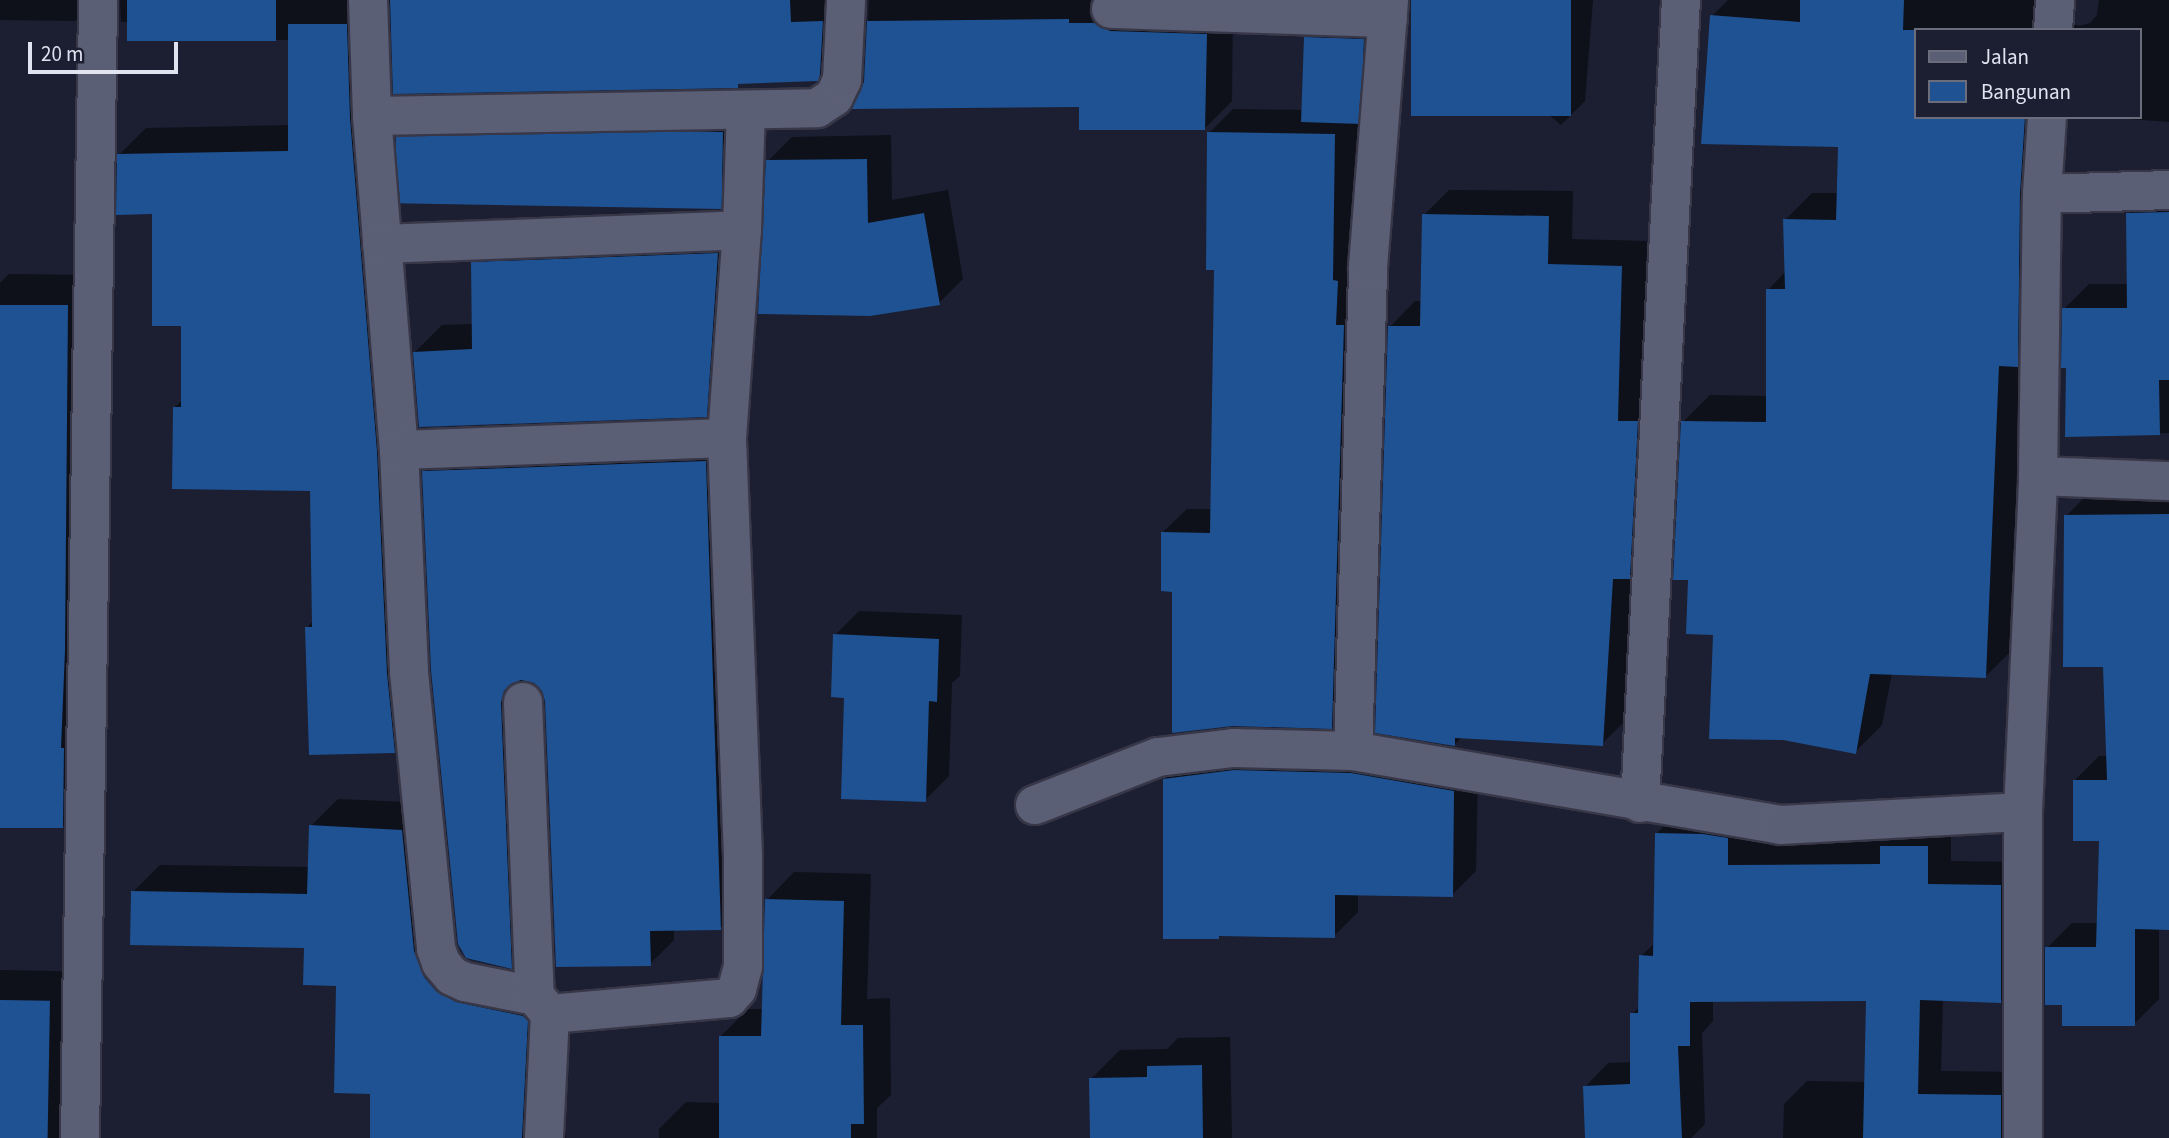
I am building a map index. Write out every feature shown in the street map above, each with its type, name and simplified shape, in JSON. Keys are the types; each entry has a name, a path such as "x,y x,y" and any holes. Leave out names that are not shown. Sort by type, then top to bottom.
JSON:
{"street":[{"path":"80,1138 98,0"},
{"path":"368,0 372,116 398,450 409,672 436,949 441,963 452,976 543,1005 729,998 737,989 743,967 743,856 727,438 742,230 746,111"},
{"path":"372,116 817,108 834,97 842,80 846,0"},
{"path":"1640,803 1681,0"},
{"path":"2053,28 2055,0"},
{"path":"1111,9 1389,9 1368,267 1353,751"},
{"path":"2023,1138 2023,812 2038,476 2042,194 2047,119"},
{"path":"2042,194 2169,190"},
{"path":"382,244 742,230"},
{"path":"398,450 727,438"},
{"path":"2038,476 2169,481"},
{"path":"523,702 543,1005 544,1138"},
{"path":"1035,805 1158,757 1233,748 1353,751 1640,803 1781,825 2023,812"}],"building":[{"path":"127,0 276,0 276,41 127,41"},
{"path":"390,0 790,0 791,22 823,21 820,75 818,81 738,84 738,88 393,94"},
{"path":"1411,0 1571,0 1571,116 1411,116"},
{"path":"1800,0 1904,0 1903,30 1913,30 1913,119 2025,119 2020,194 2018,367 1999,366 1986,678 1870,674 1856,754 1783,740 1709,739 1713,635 1686,634 1688,580 1673,580 1681,421 1766,422 1766,289 1785,289 1783,219 1836,220 1838,147 1701,144 1710,15 1800,22"},
{"path":"1069,19 1069,23 1095,23 1110,31 1207,34 1205,130 1079,130 1079,107 852,109 864,82 867,21"},
{"path":"288,24 347,24 350,118 377,451 387,673 395,753 309,755 305,627 312,627 310,491 172,489 173,407 181,407 181,326 152,326 152,214 116,215 117,154 288,151"},
{"path":"1304,37 1364,39 1361,124 1301,122"},
{"path":"396,126 723,132 722,209 395,203"},
{"path":"1207,132 1335,134 1333,280 1338,281 1336,325 1344,325 1332,729 1233,726 1172,733 1172,592 1161,591 1161,532 1210,533 1214,270 1206,270"},
{"path":"867,159 868,223 924,213 940,305 870,316 758,314 766,160"},
{"path":"2169,212 2169,380 2159,380 2160,435 2065,437 2066,368 2061,368 2062,308 2127,308 2126,213"},
{"path":"1422,214 1549,216 1548,264 1622,266 1618,421 1638,421 1630,579 1613,579 1603,746 1455,738 1455,746 1375,733 1388,326 1420,326"},
{"path":"718,253 707,417 419,427 413,352 472,349 471,262"},
{"path":"0,305 68,305 65,651 61,748 64,748 63,828 0,828"},
{"path":"706,461 721,930 650,931 651,966 556,967 545,701 542,691 534,683 521,680 504,691 501,703 512,969 466,958 458,944 431,670 422,471"},
{"path":"2169,514 2169,930 2135,929 2135,1026 2062,1026 2062,1005 2045,1005 2045,947 2096,947 2099,841 2073,841 2073,780 2107,780 2103,667 2063,667 2064,515"},
{"path":"833,634 939,639 937,702 929,701 926,802 841,799 844,698 831,697"},
{"path":"1234,770 1351,773 1454,791 1453,897 1335,895 1335,938 1219,936 1219,939 1163,939 1163,779"},
{"path":"309,825 402,830 414,951 424,977 436,991 456,1002 523,1016 528,1021 522,1138 370,1138 370,1094 334,1093 336,986 303,985 304,948 130,945 131,891 307,894"},
{"path":"1655,833 1703,834 1728,838 1728,865 1880,864 1880,846 1928,846 1928,884 2001,885 2001,1003 1920,1000 1918,1094 2001,1095 2001,1138 1863,1138 1866,1001 1690,1002 1690,1046 1678,1046 1682,1138 1585,1138 1583,1086 1630,1084 1630,1013 1638,1013 1639,955 1653,956"},
{"path":"765,899 844,901 841,1025 863,1025 864,1124 851,1124 851,1138 719,1138 719,1036 761,1036"},
{"path":"0,1000 50,1001 48,1138 0,1138"},
{"path":"1202,1065 1203,1138 1090,1138 1089,1078 1147,1077 1147,1066"}]}
